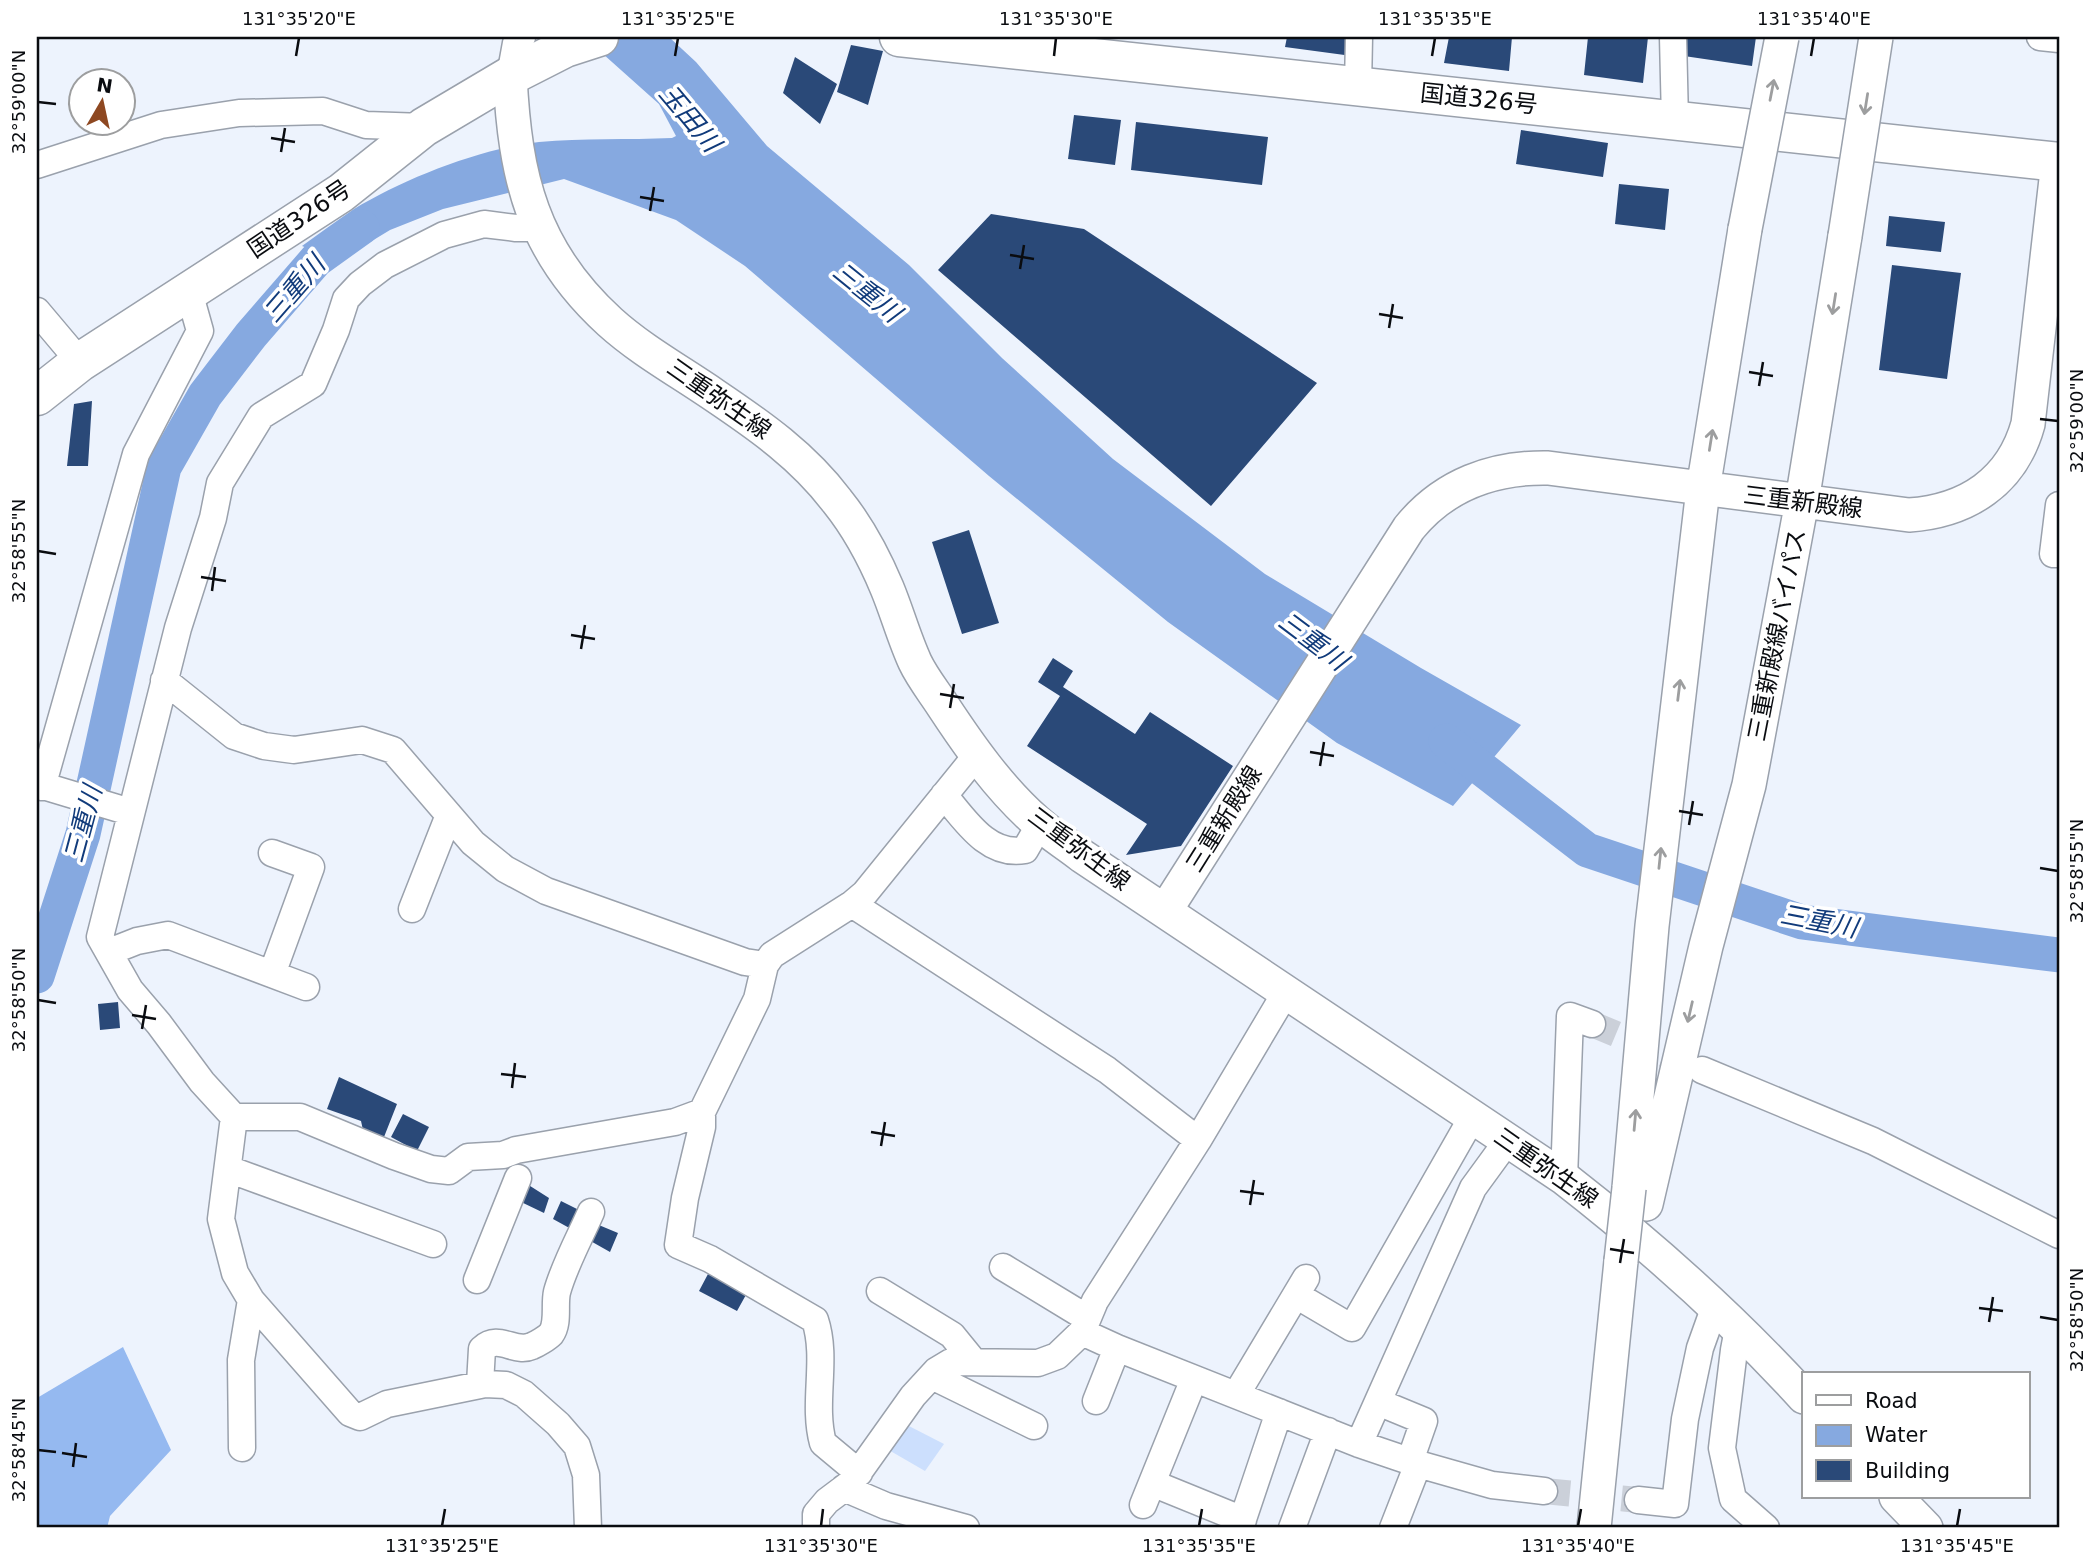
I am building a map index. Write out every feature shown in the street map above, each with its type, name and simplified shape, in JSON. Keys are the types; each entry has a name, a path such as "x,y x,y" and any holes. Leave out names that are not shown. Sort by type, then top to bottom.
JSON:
{"highway":[{"name":"国道326号","path":"899,37 2059,162"},
{"name":"国道326号","path":"37,396 80,362 341,193 424,127 510,76 582,43"}],"main road":[{"path":"1594,1528 1613,1358 1637,1196 1652,926 1703,489 1745,229 1782,37"},
{"name":"三重新殿線バイパス","path":"1637,1196 1749,785 1802,501 1877,37"},
{"name":"三重弥生線","path":"510,76 513,130 524,186 538,224 577,287 611,323 633,340 789,449 836,498 865,543 887,587 915,663 976,756 1040,824 1082,856 1564,1178 1635,1233 1715,1306 1802,1395"},
{"name":"三重新殿線","path":"1165,911 1346,627 1419,516 1435,500 1474,480 1520,469 1548,468 1909,515 1931,514 1962,504 1988,487 2004,473 2023,442 2028,424 2059,162"},
{"path":"1897,1498 1926,1528"}],"street":[{"path":"510,76 516,43 522,37"},
{"path":"1358,86 1359,37"},
{"path":"1673,37 1675,121"},
{"path":"2040,37 2059,39"},
{"path":"37,165 161,125 239,113 323,111 366,125 424,127"},
{"path":"538,224 516,228 484,224 443,235 385,265 360,284 346,299 313,384 261,416 220,483 213,519 177,628 126,811 100,937 130,990 202,1082 234,1117 300,1117 394,1156 431,1169 449,1171 468,1157 503,1156 516,1150 675,1122 702,1112"},
{"path":"126,811 40,786 44,746 136,454 200,331 193,306"},
{"path":"37,311 80,362"},
{"path":"2059,505 2053,554 2059,554"},
{"path":"164,680 234,736 264,746 293,750 362,740 393,750 473,844 505,869 546,891 745,962 765,965"},
{"path":"966,1528 886,1506 851,1480 823,1443 818,1385 821,1339 815,1320 710,1259 678,1245 685,1198 702,1127 702,1112 757,999 765,965 772,954 865,893 976,756"},
{"path":"944,795 980,838 1014,852 1026,850 1040,824"},
{"path":"412,909 449,816"},
{"path":"272,853 311,867 272,974"},
{"path":"852,904 1107,1070 1198,1140"},
{"path":"109,952 137,941 168,936 306,987"},
{"path":"816,1528 816,1514 851,1480 913,1396 932,1376 951,1362 1038,1363 1057,1356 1085,1325 1095,1301 1198,1140 1286,992"},
{"path":"1564,1178 1570,1016 1592,1024"},
{"path":"1702,1070 1873,1141 2059,1235"},
{"path":"234,1117 220,1219 234,1273 251,1300 350,1413 360,1417 387,1404 480,1384 506,1385 524,1394 558,1424 577,1446 586,1475 588,1528"},
{"path":"1236,1395 1301,1287 1352,1328 1465,1130 1475,1118"},
{"path":"1359,1444 1474,1188 1508,1140"},
{"path":"228,1169 433,1244"},
{"path":"477,1280 518,1178"},
{"path":"480,1384 482,1349 488,1343 498,1341 522,1349 531,1347 550,1335 555,1321 557,1293 591,1212"},
{"path":"1003,1267 1117,1348 1359,1444 1492,1485 1544,1492"},
{"path":"880,1291 952,1335 974,1362"},
{"path":"242,1448 241,1360 251,1300"},
{"path":"1638,1500 1674,1516 1685,1419 1700,1348 1715,1306"},
{"path":"1738,1329 1723,1448 1733,1499 1766,1528"},
{"path":"1096,1401 1117,1348"},
{"path":"932,1376 1034,1426"},
{"path":"1194,1378 1148,1494 1241,1524 1279,1412"},
{"path":"1378,1402 1424,1421 1414,1462 1392,1528"},
{"path":"1292,1528 1328,1431"}],"shaded area":[{"path":"123,1347 171,1450 110,1516 107,1528 37,1528 37,1398"},
{"path":"907,1425 944,1444 925,1471 887,1449"}],"water":[{"name":"玉田川","path":"584,37 669,37 696,62 767,146 909,265 1002,358 1113,459 1265,574 1521,725 1453,806 1337,743 1168,622 989,476 745,266 676,220 564,179 443,209 390,230 339,261 302,246 374,198 419,176 468,158 516,145 539,142 676,136 659,104"}],"building":[{"path":"1287,37 1353,37 1352,56 1285,47"},
{"path":"1449,37 1512,37 1509,71 1444,63"},
{"path":"1588,37 1648,37 1643,83 1584,75"},
{"path":"1686,37 1756,37 1752,66 1684,56"},
{"path":"851,45 883,51 868,105 837,92"},
{"path":"795,57 837,84 820,124 783,93"},
{"path":"1074,115 1121,120 1115,165 1068,159"},
{"path":"1136,122 1268,137 1262,185 1131,170"},
{"path":"1521,130 1608,143 1603,177 1516,164"},
{"path":"1619,184 1669,189 1665,230 1615,224"},
{"path":"991,214 1084,229 1317,383 1211,506 938,270"},
{"path":"1889,216 1945,222 1941,252 1886,246"},
{"path":"1892,265 1961,273 1947,379 1879,370"},
{"path":"92,401 88,466 67,466 74,404"},
{"path":"969,530 999,623 962,634 932,542"},
{"path":"1053,658 1073,671 1063,687 1135,734 1150,712 1233,766 1181,846 1126,855 1147,824 1027,746 1060,696 1038,682"},
{"path":"118,1002 120,1028 100,1030 98,1004"},
{"path":"339,1077 397,1104 384,1137 363,1130 361,1121 327,1109"},
{"path":"403,1114 429,1127 417,1151 391,1137"},
{"path":"527,1184 549,1198 544,1213 519,1201"},
{"path":"561,1201 579,1210 573,1230 553,1219"},
{"path":"594,1223 618,1233 610,1252 587,1239"},
{"path":"708,1274 747,1293 737,1311 699,1291"}],"waterway":[{"name":"三重川","path":"37,976 83,834 164,467 205,395 251,335 316,260 362,227"},
{"name":"三重川","path":"1446,741 1587,850 1802,922 2059,955"}],"tunnel":[{"path":"1592,1024 1697,1068"},
{"path":"1544,1491 1638,1500"}]}
